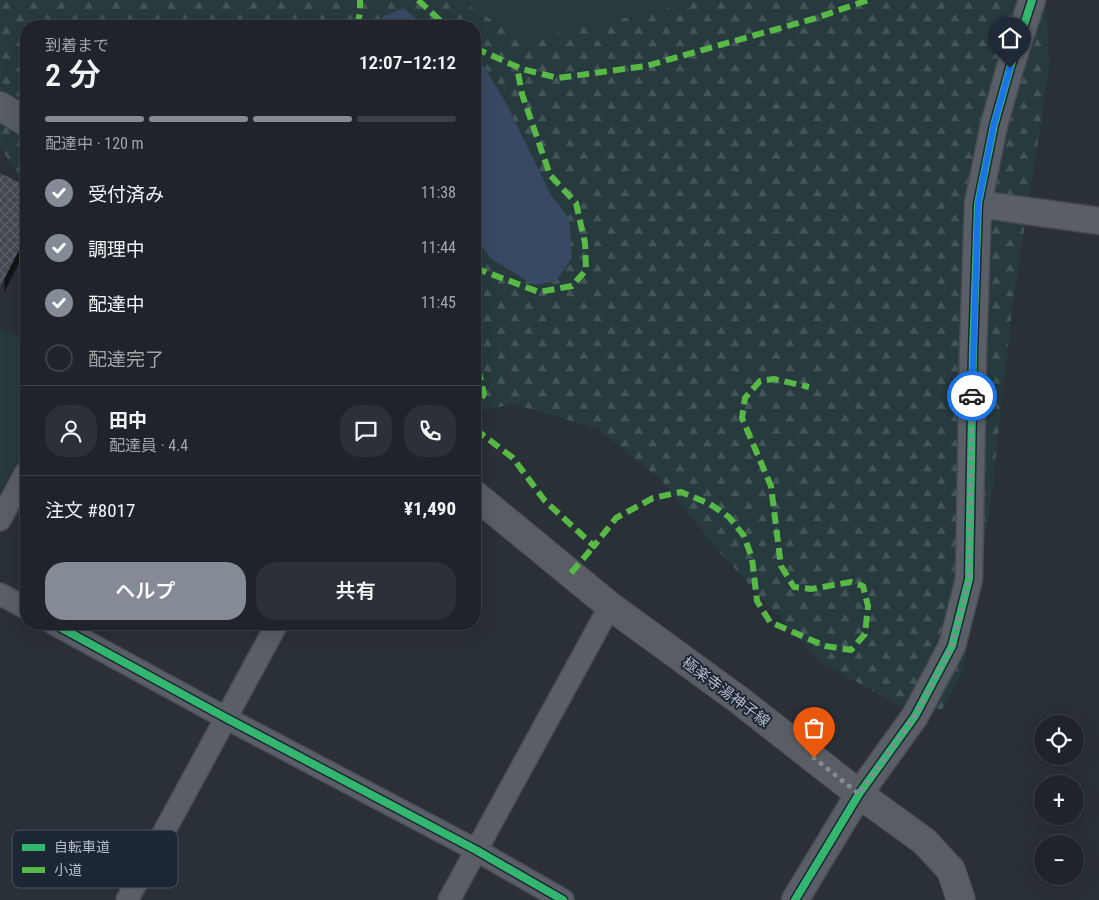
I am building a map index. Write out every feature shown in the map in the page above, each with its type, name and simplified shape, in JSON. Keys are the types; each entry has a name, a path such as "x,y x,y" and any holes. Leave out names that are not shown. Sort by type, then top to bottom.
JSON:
{"main road":[{"path":"0,106 20,118"},
{"name":"極楽寺湯神子線","path":"481,500 610,606 739,700 859,794 924,841 951,870 962,900"}],"street":[{"path":"795,900 859,794 915,716 952,646 969,579 978,204 994,124 1032,0"},
{"path":"978,204 1099,221"},
{"path":"0,520 20,483"},
{"path":"0,594 20,605"},
{"path":"449,900 610,606"},
{"path":"65,630 226,718 476,850 563,900"},
{"path":"165,830 274,630"},
{"path":"127,900 134,888"}],"green space":[{"path":"0,0 1046,0 1049,70 1013,301 990,508 963,672 942,709 907,710 819,661 718,550 660,479 596,428 513,404 481,411 481,20 20,20 20,179 0,146"},
{"path":"461,0 704,0 524,41"},
{"path":"0,328 20,339 20,455 0,492"}],"water":[{"path":"403,8 418,20 381,20 382,17"},
{"path":"481,64 506,103 551,195 569,219 572,258 556,281 534,285 490,258 481,244"}],"building":[{"path":"0,173 20,183 20,248 0,287"}],"marked path":[{"path":"358,20 360,0"},
{"path":"418,0 440,20"},
{"path":"481,51 522,69 558,78 646,66 816,18 868,0"},
{"path":"481,270 539,292 572,286 586,270 585,243 576,203 550,175 522,94 517,67"},
{"path":"481,434 513,458 545,501 594,546 616,518 653,498 681,492 710,504 729,517 744,536 752,558 757,601 770,622 825,646 851,650 865,634 868,606 863,586 851,582 811,589 794,587 781,566 771,486 742,418 745,398 760,381 774,379 809,387"},
{"path":"481,381 484,394 481,399"},
{"path":"571,573 594,546"}],"cycle path":[{"path":"795,900 859,794 915,716 952,646 969,579 978,204 994,125 1032,0"},
{"path":"65,630 226,718 476,850 563,900"}],"way so far":[{"path":"814,758 859,794 915,716 952,646 969,579 972,396"}],"route":[{"path":"972,396 978,204 994,124 1010,68"}]}
